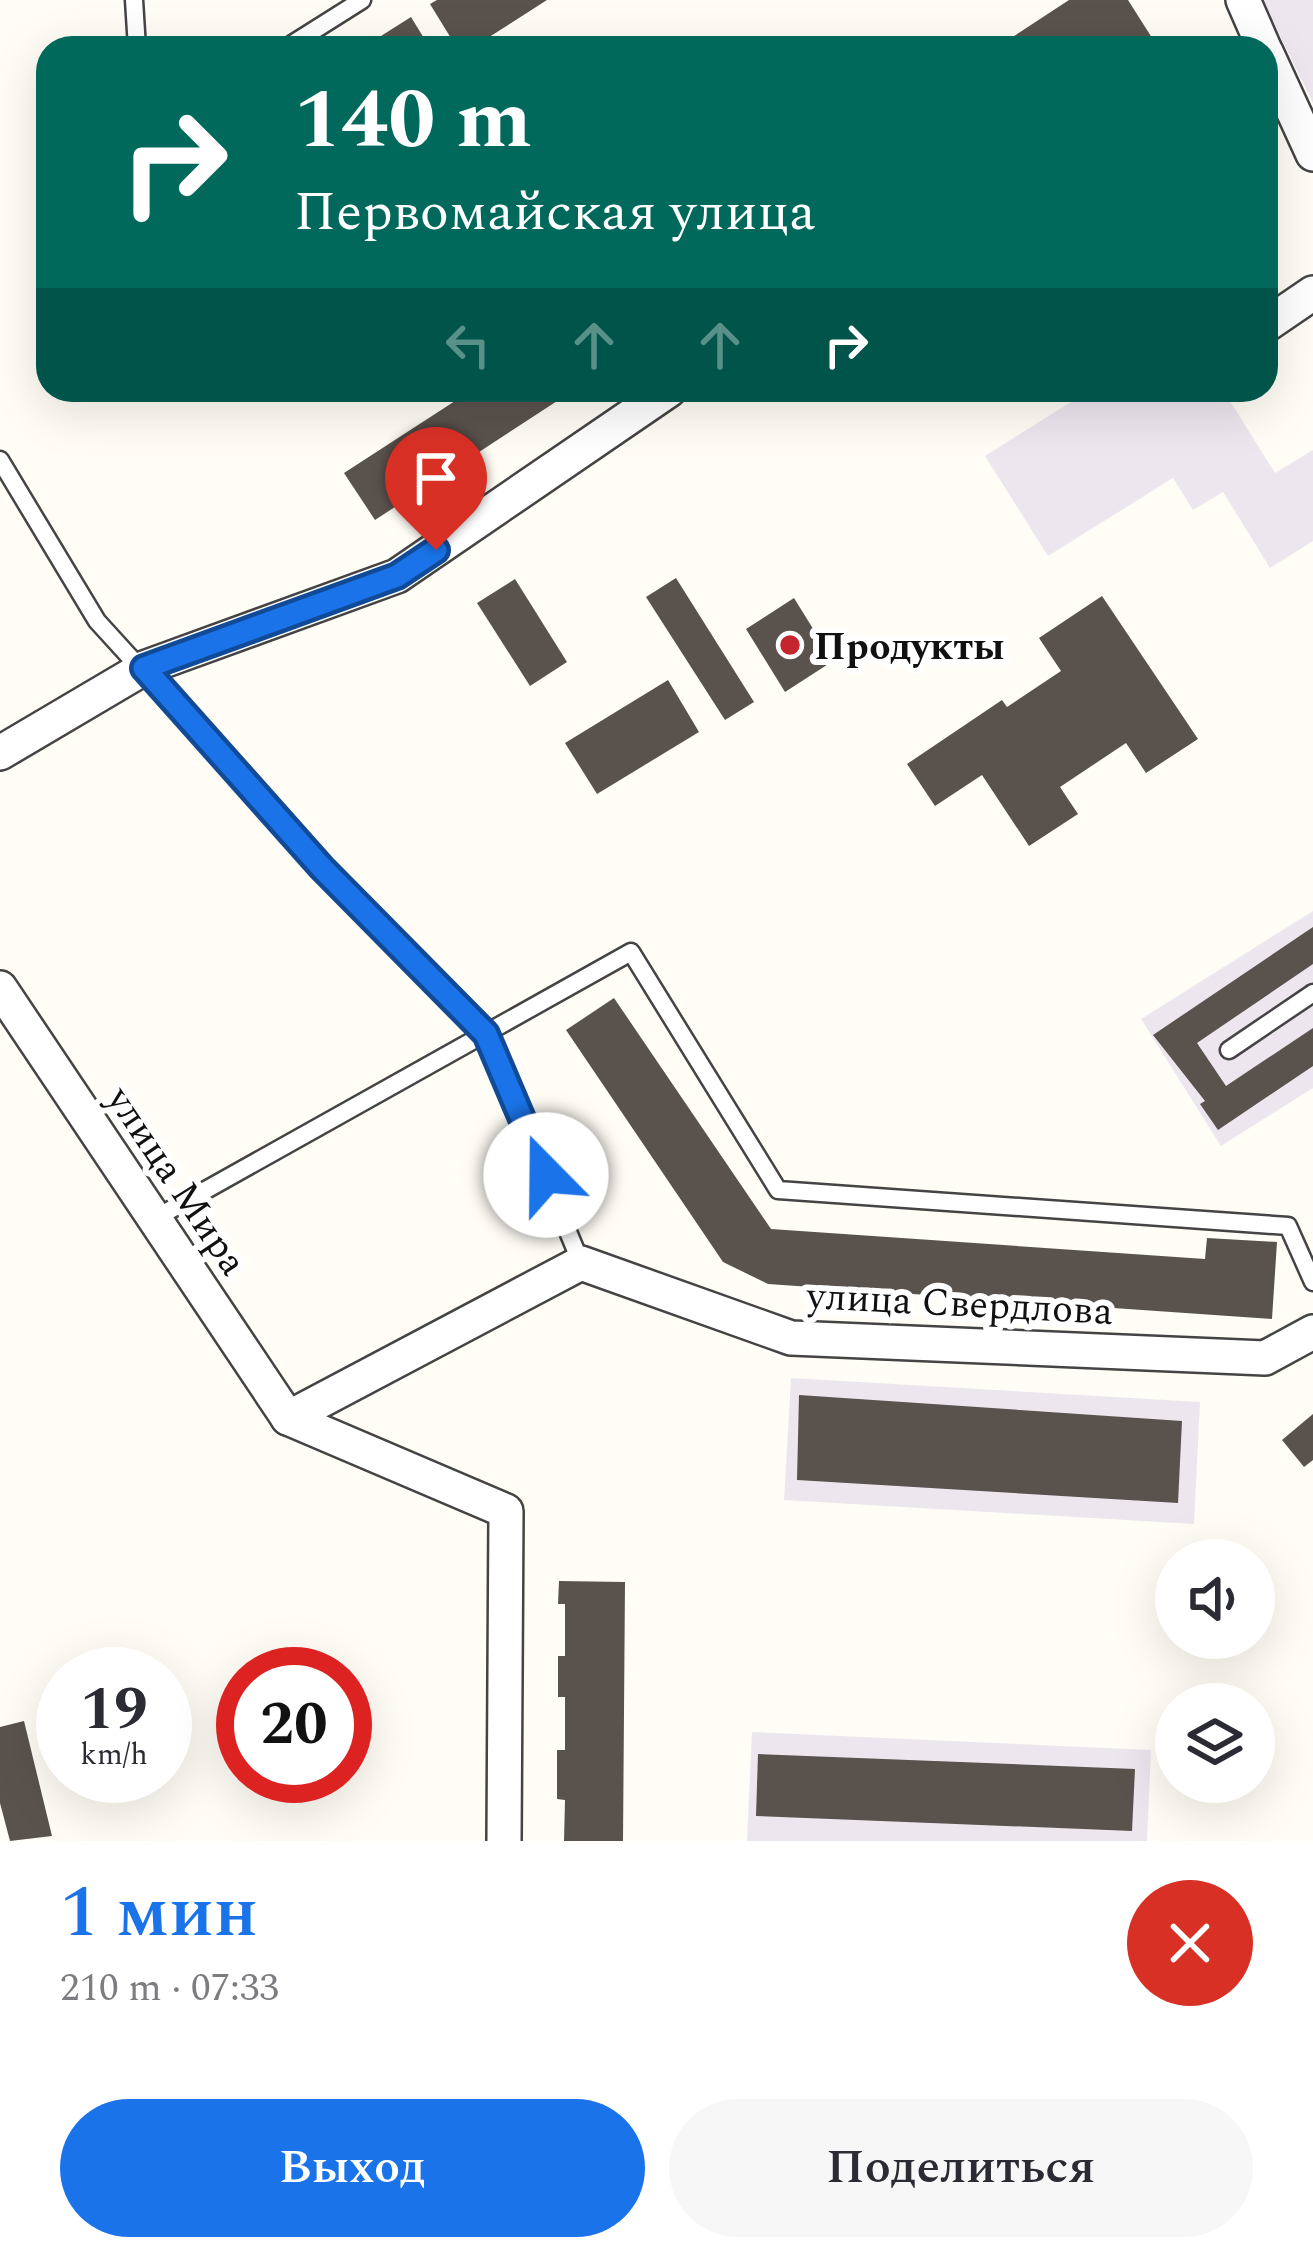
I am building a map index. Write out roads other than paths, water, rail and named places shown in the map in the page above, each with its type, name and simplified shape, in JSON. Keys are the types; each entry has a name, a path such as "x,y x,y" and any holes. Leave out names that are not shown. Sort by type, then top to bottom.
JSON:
{"street":[{"path":"1243,0 1259,36"},
{"path":"1278,78 1313,154"},
{"path":"1278,317 1313,292"},
{"path":"0,753 144,668 397,576 651,402"},
{"name":"улица Мира","path":"0,988 288,1418"},
{"path":"288,1418 581,1263"},
{"name":"улица Свердлова","path":"581,1263 791,1338 1265,1358 1313,1332"},
{"path":"288,1418 506,1510 504,1841"}],"lane":[{"path":"134,0 136,36"},
{"path":"305,36 362,0"},
{"path":"0,460 98,621 322,868 486,1034 581,1263"},
{"path":"153,1220 631,952 778,1190 1288,1226 1313,1282"},
{"path":"1229,1051 1313,993"}],"place":[{"name":"Продукты","path":"790,645"}]}
